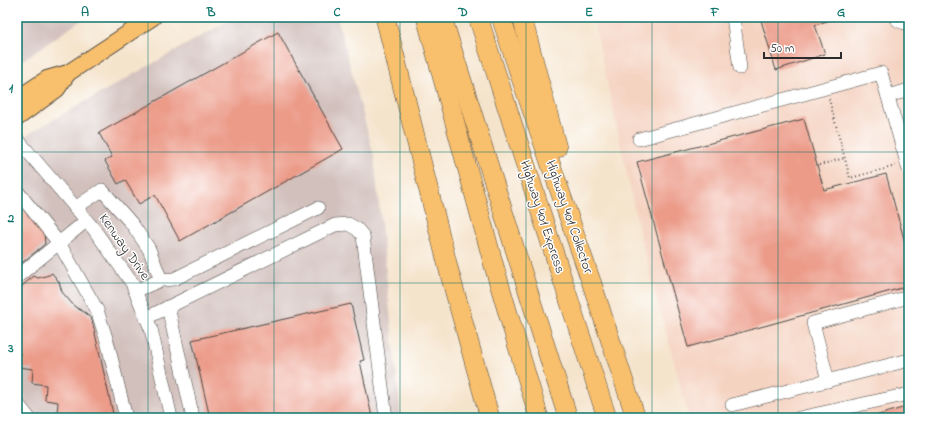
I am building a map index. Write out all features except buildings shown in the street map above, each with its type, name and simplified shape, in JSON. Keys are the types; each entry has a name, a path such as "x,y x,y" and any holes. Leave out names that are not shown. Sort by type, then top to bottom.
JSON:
{"highway":[{"path":"385,17 449,270 490,418"},
{"path":"426,17 494,266 539,418"},
{"path":"442,17 568,418"},
{"name":"Highway 401 Express","path":"478,17 607,418"},
{"name":"Highway 401 Collector","path":"502,17 522,82 593,287 636,418"},
{"path":"522,17 593,287"},
{"path":"484,397 487,418"}],"main road":[{"path":"17,99 47,80 68,73 153,17"},
{"path":"17,118 57,89 68,73"}],"street":[{"path":"733,17 740,68"},
{"path":"895,17 896,19 909,23"},
{"path":"640,139 881,73 908,167"},
{"path":"888,96 909,90"},
{"name":"Kenway Drive","path":"17,139 93,228 132,283 151,329 171,418"},
{"path":"75,208 102,190 132,224 149,250 161,280"},
{"path":"17,191 59,243 97,310 107,341 126,418"},
{"path":"135,290 161,280 174,279 318,208"},
{"path":"17,277 86,221"},
{"path":"146,318 335,225 348,224 357,229 363,236 386,418"},
{"path":"828,381 813,323 909,297"},
{"path":"168,307 193,418"},
{"path":"732,405 909,360"},
{"path":"799,418 909,394"},
{"path":"17,403 29,418"}],"path":[{"path":"826,88 850,178 908,167"},
{"path":"819,165 845,158"}],"shaded area":[{"path":"17,17 86,17 17,64"},
{"path":"235,17 337,17 374,156 401,418 17,418 17,141"},
{"path":"593,17 909,17 909,418 689,418 641,239"}]}
